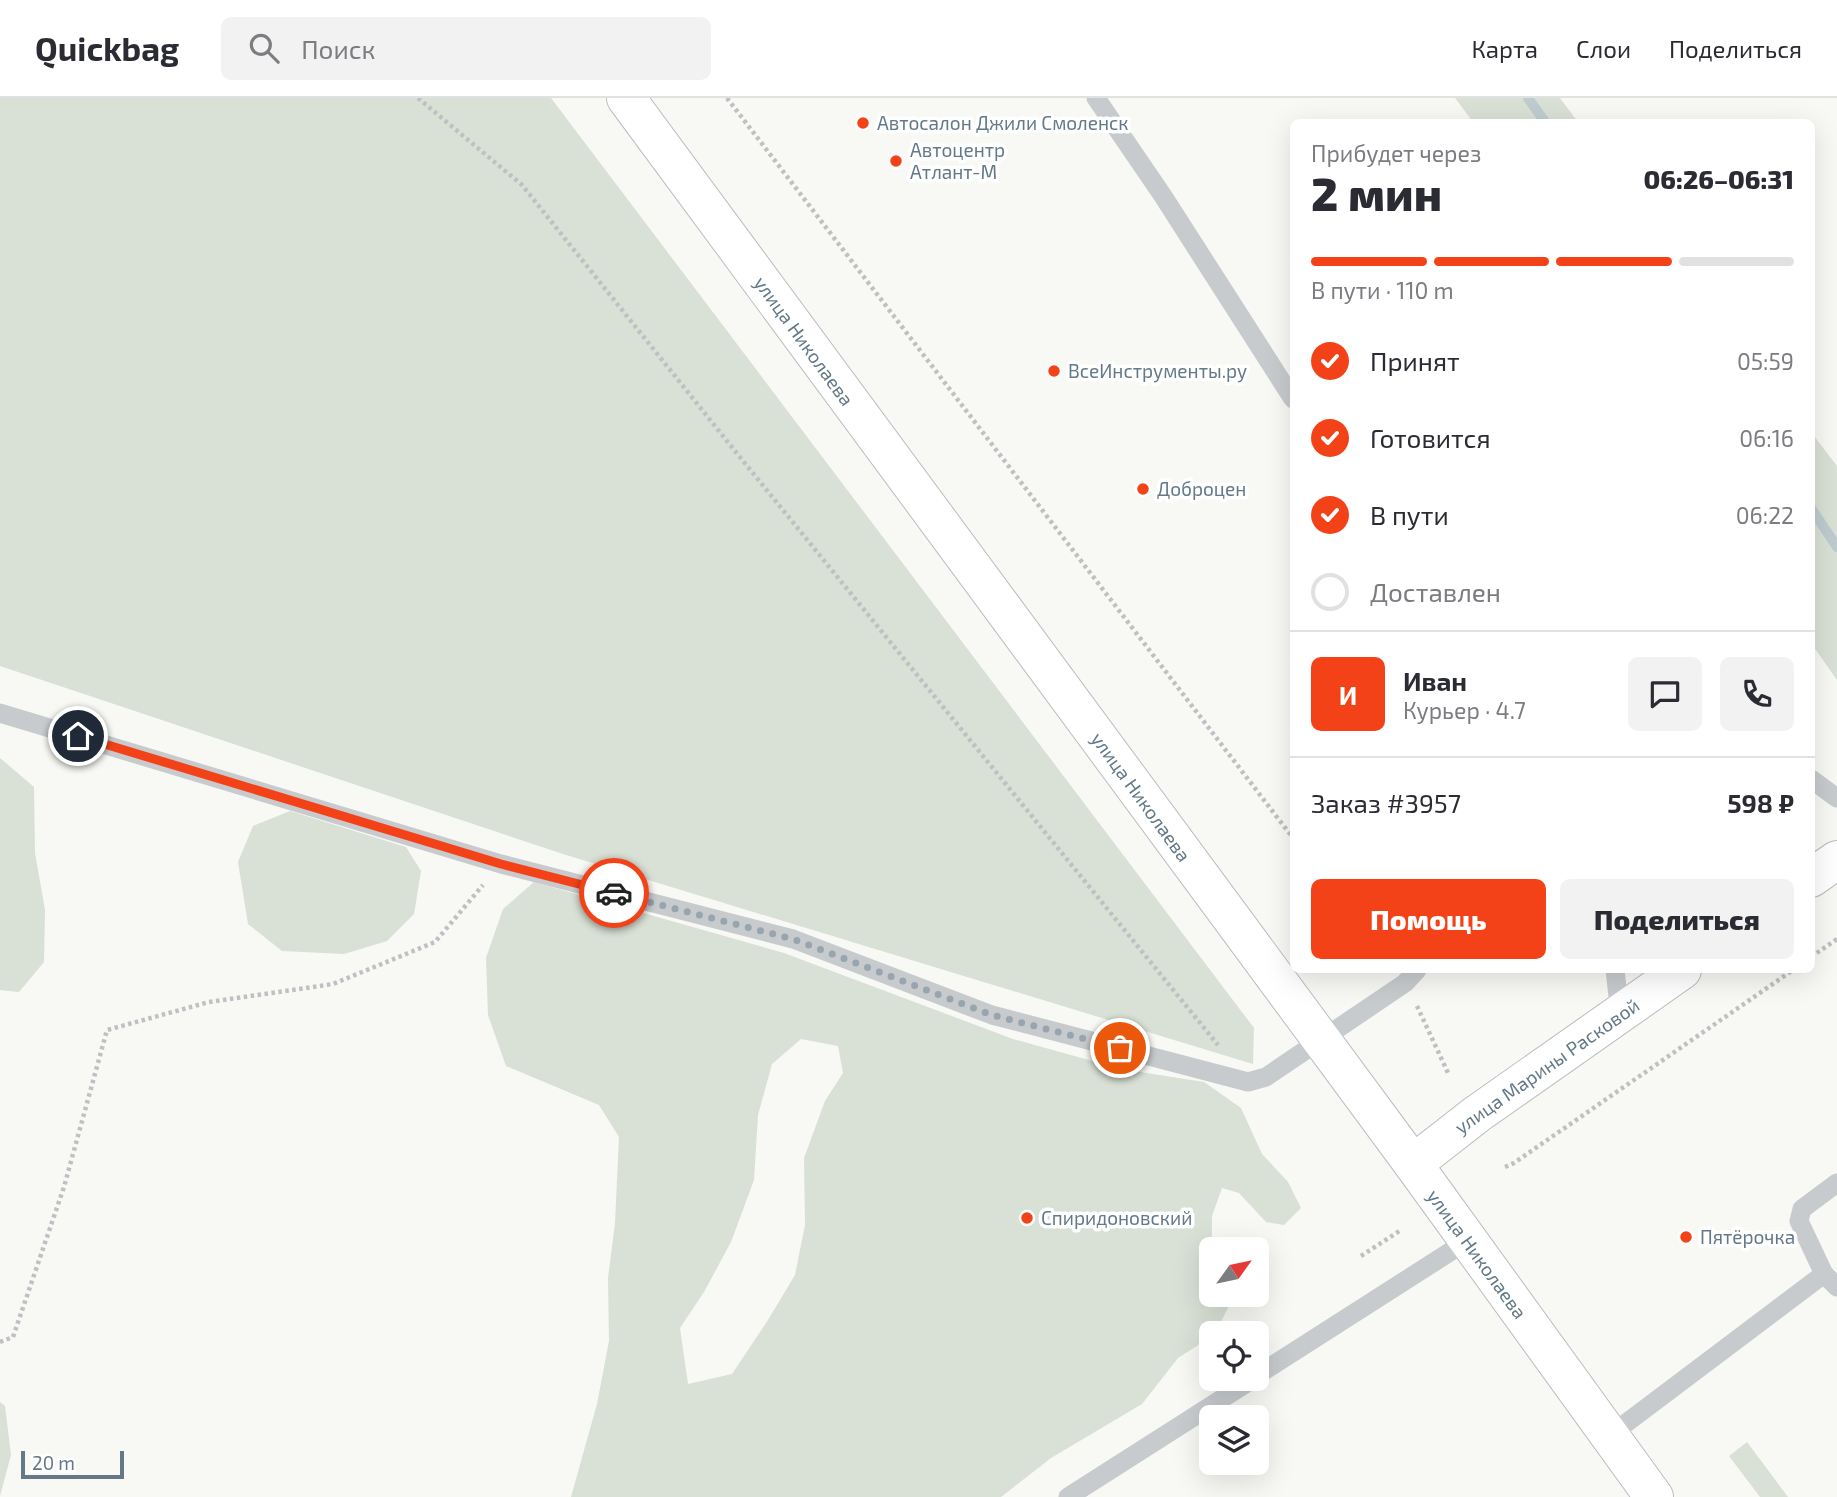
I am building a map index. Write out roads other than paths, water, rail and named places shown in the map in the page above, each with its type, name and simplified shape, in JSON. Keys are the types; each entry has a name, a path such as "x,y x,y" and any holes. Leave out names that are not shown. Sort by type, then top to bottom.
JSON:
{"main road":[{"name":"улица Николаева","path":"626,98 1413,1164 1654,1497"},
{"path":"1815,875 1837,860"},
{"name":"улица Марины Расковой","path":"1413,1164 1477,1114 1678,973"}],"lane":[{"path":"1096,98 1163,196 1290,394"},
{"path":"0,713 501,864 793,939 992,1015 1248,1082 1266,1077 1411,976"},
{"path":"1815,782 1837,798"},
{"path":"1615,973 1620,1014"},
{"path":"1609,1436 1831,1281 1800,1221 1802,1209 1837,1183"},
{"path":"1269,1369 1467,1241"},
{"path":"1068,1497 1235,1391"}],"waterway":[{"path":"1528,98 1543,119"},
{"path":"1815,514 1837,547"}],"place":[{"name":"Автосалон Джили Смоленск","path":"863,123"},
{"name":"Автоцентр Атлант-М","path":"896,161"},
{"name":"ВсеИнструменты.ру","path":"1054,371"},
{"name":"Доброцен","path":"1143,489"},
{"name":"Спиридоновский","path":"1027,1218"},
{"name":"Пятёрочка","path":"1686,1237"}]}
